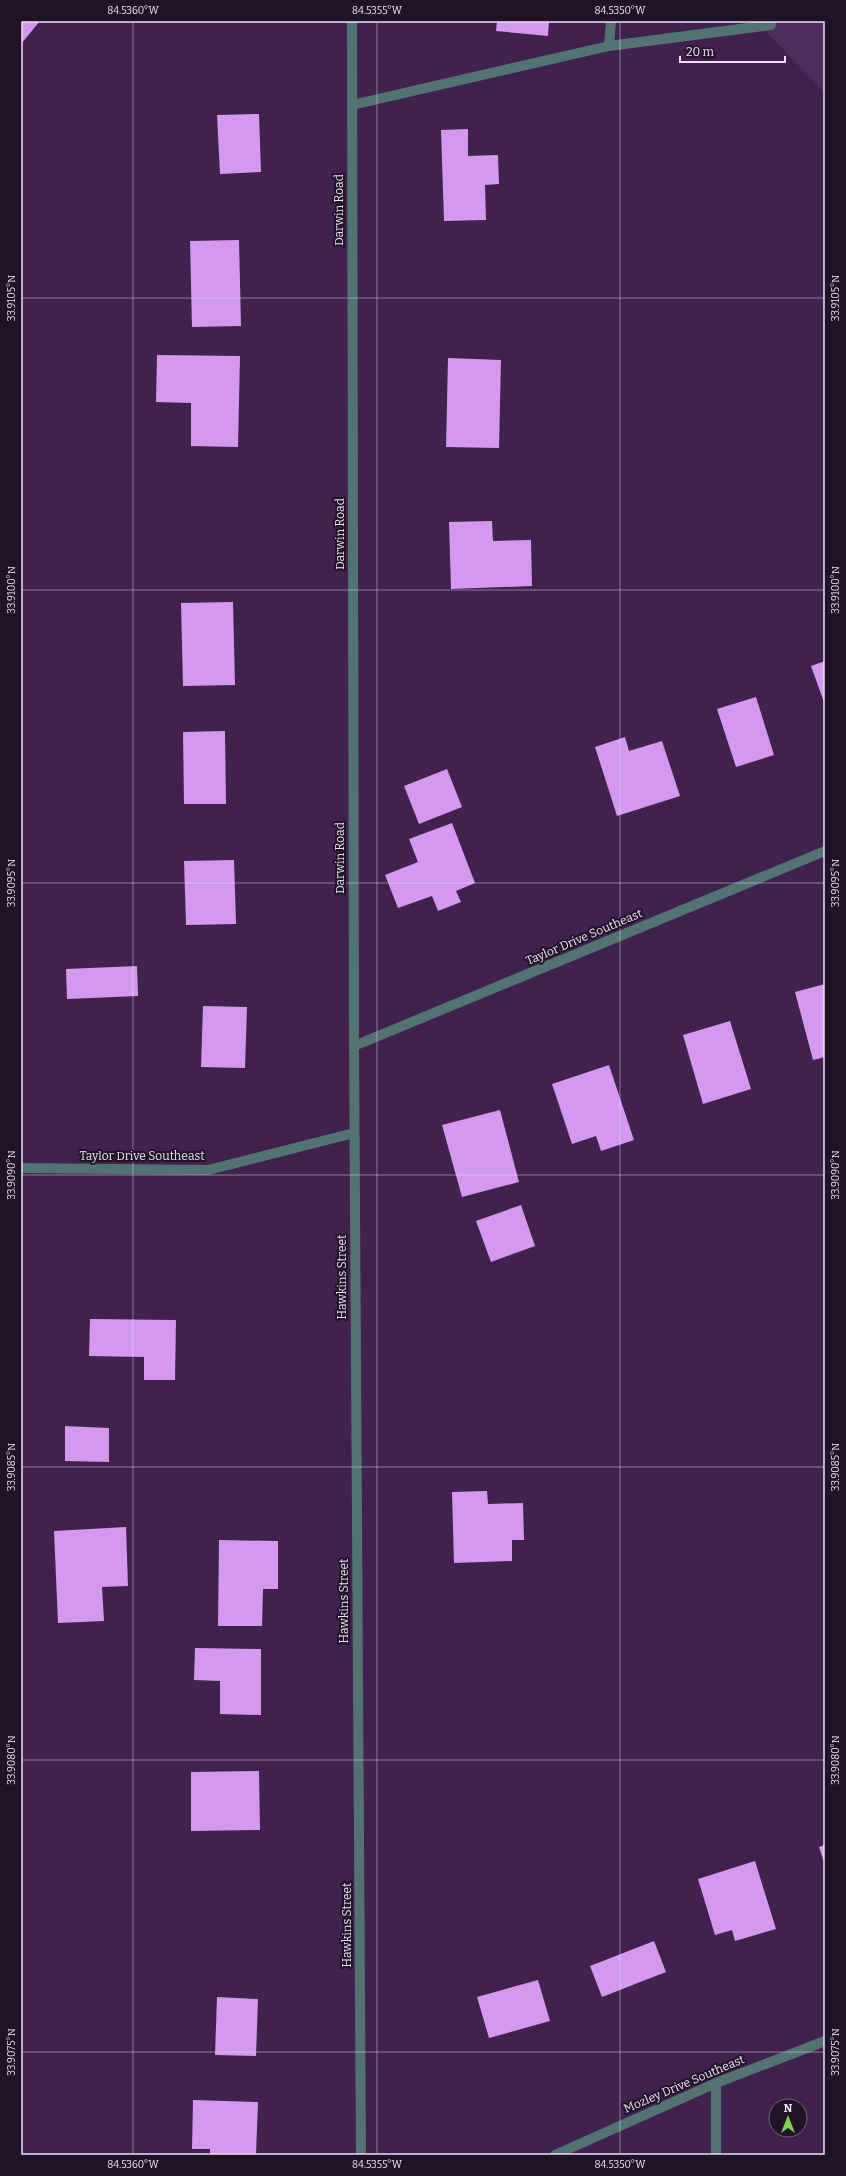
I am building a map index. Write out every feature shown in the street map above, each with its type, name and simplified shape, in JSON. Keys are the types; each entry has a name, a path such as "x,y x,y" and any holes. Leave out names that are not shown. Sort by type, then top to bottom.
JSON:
{"street":[{"name":"Darwin Road","path":"352,21 354,1046"},
{"path":"610,46 611,21"},
{"path":"352,105 610,46 771,25 768,21"},
{"name":"Taylor Drive Southeast","path":"354,1046 825,851"},
{"name":"Hawkins Street","path":"354,1046 361,2155"},
{"name":"Taylor Drive Southeast","path":"21,1168 208,1170 354,1133"},
{"name":"Mozley Drive Southeast","path":"555,2155 716,2083 825,2041"},
{"path":"716,2083 716,2155"}],"shaded area":[{"path":"756,21 825,21 825,93"}],"building":[{"path":"21,21 40,21 21,44"},
{"path":"497,21 549,21 548,36 496,31"},
{"path":"259,114 261,172 220,174 217,115"},
{"path":"468,129 468,156 498,155 499,184 485,185 486,220 444,221 441,130"},
{"path":"239,240 241,326 192,327 190,241"},
{"path":"157,355 240,356 238,447 191,446 191,403 156,402"},
{"path":"448,358 501,360 499,448 446,447"},
{"path":"492,521 493,541 531,540 532,586 451,589 449,522"},
{"path":"233,602 235,685 183,686 181,603"},
{"path":"825,661 825,705 811,666"},
{"path":"756,697 774,755 736,767 717,709"},
{"path":"225,731 226,804 184,804 183,732"},
{"path":"625,737 629,751 662,741 680,796 617,816 595,747"},
{"path":"447,769 462,807 419,824 404,786"},
{"path":"452,823 475,883 456,891 461,902 438,911 432,896 398,908 385,875 418,862 409,839"},
{"path":"234,860 236,924 186,925 184,861"},
{"path":"137,966 138,996 67,999 66,969"},
{"path":"825,984 825,1057 813,1060 795,992"},
{"path":"203,1006 247,1007 245,1068 201,1067"},
{"path":"730,1021 751,1089 703,1104 683,1035"},
{"path":"609,1065 634,1140 601,1151 596,1136 572,1144 552,1084"},
{"path":"500,1110 519,1182 462,1197 442,1125"},
{"path":"521,1205 535,1246 491,1262 476,1221"},
{"path":"90,1319 176,1320 175,1380 144,1380 144,1357 89,1356"},
{"path":"65,1426 109,1428 109,1462 65,1461"},
{"path":"487,1491 488,1504 523,1503 524,1540 512,1540 512,1561 454,1563 452,1492"},
{"path":"126,1527 128,1586 102,1587 104,1621 58,1623 54,1531"},
{"path":"219,1540 278,1541 278,1589 263,1589 262,1626 218,1626"},
{"path":"195,1648 261,1649 261,1715 220,1714 220,1681 194,1680"},
{"path":"259,1771 260,1830 191,1831 191,1772"},
{"path":"825,1845 825,1865 819,1847"},
{"path":"755,1861 776,1929 735,1941 732,1930 715,1935 698,1879"},
{"path":"654,1941 666,1972 602,1997 590,1966"},
{"path":"538,1980 550,2021 489,2038 477,1997"},
{"path":"217,1997 258,1999 256,2056 215,2055"},
{"path":"193,2100 258,2102 256,2155 210,2155 210,2149 192,2149"}]}
